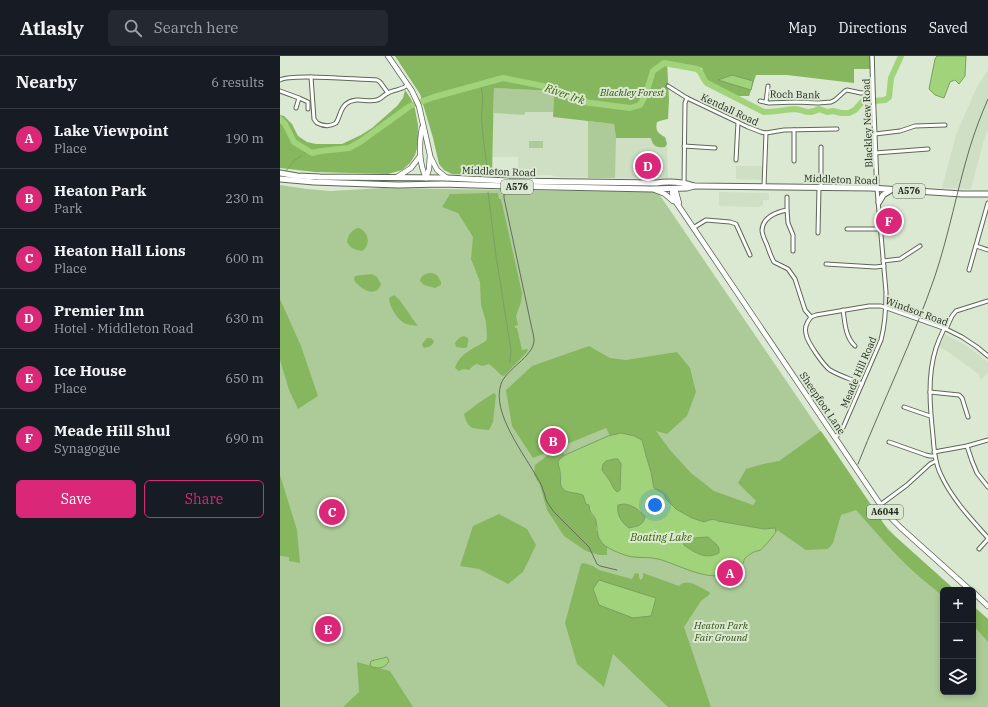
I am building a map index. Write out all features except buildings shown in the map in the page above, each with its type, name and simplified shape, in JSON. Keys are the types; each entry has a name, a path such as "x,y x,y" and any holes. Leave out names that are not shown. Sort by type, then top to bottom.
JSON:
{"highway":[{"name":"Middleton Road","path":"280,173 296,176 320,177 447,178 616,183 664,182 681,183 694,186 820,187 988,194"},
{"name":"Middleton Road","path":"280,179 335,183 413,185 442,184 652,189 687,188 694,186"},
{"path":"616,183 622,188"},
{"name":"A576","path":"656,183 673,188"},
{"path":"673,188 681,183"},
{"path":"879,202 883,195 892,190"}],"main road":[{"path":"388,56 412,91 419,106 433,163 437,170 447,178"},
{"path":"423,126 421,136 421,154 422,165 426,178"},
{"path":"395,178 411,168 421,154"},
{"path":"413,185 426,178 430,167 430,155"},
{"path":"426,178 442,184"},
{"name":"Sheepfoot Lane","path":"673,188 676,192 680,208"},
{"name":"Sheepfoot Lane","path":"673,188 673,195 693,228 880,505 890,518 967,587"},
{"path":"678,200 680,193 687,188"},
{"name":"Sheepfoot Lane","path":"652,189 668,196 680,208"},
{"path":"976,595 988,606"}],"street":[{"name":"Blackley New Road","path":"872,56 877,189"},
{"path":"311,77 314,119 321,125 331,126 336,123 342,108 349,102 354,100 378,100 388,93 403,89 408,85"},
{"path":"280,80 284,78 311,77 377,80 388,93"},
{"name":"Kendall Road","path":"668,86 687,98 756,130 766,133 784,130 837,129"},
{"path":"766,102 768,86"},
{"name":"Roch Bank","path":"760,101 818,103 835,100 847,90 873,92"},
{"path":"280,91 308,102 308,109"},
{"path":"296,108 299,98"},
{"path":"681,183 685,103 687,98"},
{"path":"736,160 738,122"},
{"path":"875,134 900,131 915,126 945,125"},
{"path":"794,130 794,161"},
{"path":"764,186 766,133"},
{"path":"684,146 715,148"},
{"path":"818,233 821,147"},
{"path":"875,153 928,149"},
{"name":"Meade Hill Road","path":"835,437 842,430 881,340 883,332 886,292 877,189"},
{"path":"787,197 788,223 793,235 793,251"},
{"path":"969,270 988,203"},
{"path":"787,210 780,211 768,218 762,229 774,262 788,269 795,279 805,310 811,317 805,326 805,334 824,364 830,370 862,384"},
{"path":"693,228 706,220 736,224 750,256"},
{"path":"847,229 881,229"},
{"path":"883,261 900,259 920,246"},
{"path":"976,246 988,250"},
{"path":"826,264 875,267 884,266"},
{"path":"979,549 988,539 951,493 941,476 936,461 930,416 930,392 932,366 936,348 952,316 956,310 988,301"},
{"name":"Windsor Road","path":"811,317 843,310 875,305 881,306 945,329 962,337 988,356"},
{"path":"843,310 848,335 855,346"},
{"path":"930,392 959,395 962,398 968,417"},
{"path":"904,407 930,416"},
{"path":"889,442 930,456 988,440"},
{"path":"967,446 978,474 988,487"},
{"path":"880,505 907,485 930,464 936,461"}],"shaded area":[{"path":"988,70 988,129 971,189 942,188 956,135 977,87"},
{"path":"494,88 554,91 553,117 614,124 617,138 667,138 668,179 558,177 551,175 518,177 518,157 493,157"},
{"path":"736,166 763,166 762,180 736,179"},
{"path":"719,192 769,193 769,200 763,200 763,205 759,207 719,206"},
{"path":"944,334 965,345 988,362 988,372 982,379 979,377 980,375 947,351 939,347"}],"green space":[{"name":"Blackley Forest","path":"395,56 870,56 870,69 854,69 854,83 787,75 756,75 749,96 737,96 706,81 702,68 667,61 669,100 668,119 657,122 656,125 658,131 665,137 667,144 665,147 658,147 654,145 651,138 616,138 614,124 553,117 554,91 494,88 492,176 452,174 444,170 439,164 420,94"},
{"path":"494,88 554,91 553,112 525,112 524,115 494,113"},
{"path":"405,90 415,109 418,125 418,145 415,155 410,163 402,170 388,174 315,172 280,168 280,115 284,116 292,124 298,136 307,142 316,144 342,144 372,128 397,106 403,98"},
{"path":"588,121 614,124 616,138 615,178 588,178"},
{"path":"529,141 543,141 543,148 529,148"},
{"name":"Heaton Park Fair Ground","path":"280,185 331,191 384,188 651,192 659,194 883,523 896,537 952,587 940,587 940,695 976,695 976,609 988,619 988,707 280,707"},
{"path":"498,193 499,199 501,199 522,293 521,302 516,316 518,325 515,326 515,328 517,328 522,350 528,350 504,376 489,364 482,366 477,364 469,370 464,369 459,371 455,368 457,363 464,355 486,341 486,322 481,305 480,282 471,259 473,237 458,213 442,207 450,194"},
{"path":"357,228 364,231 368,241 367,245 362,251 353,248 347,242 350,234"},
{"path":"432,273 437,275 441,282 441,285 435,288 424,285 420,281 421,277 424,275"},
{"path":"372,274 377,277 381,284 379,289 376,291 368,291 360,287 354,280 355,276"},
{"path":"394,295 418,326 404,323 396,315 390,305 389,298"},
{"path":"280,299 301,346 318,396 298,409 289,390 280,360"},
{"path":"464,336 468,338 467,347 456,347 455,343 459,338"},
{"path":"427,338 431,338 434,341 429,347 424,348 422,344"},
{"path":"589,346 610,358 626,360 677,352 690,368 696,392 687,416 667,434 656,431 670,450 691,473 714,491 753,505 756,501 738,483 746,469 779,461 821,431 888,530 952,587 940,587 940,594 914,572 884,542 856,510 841,515 833,543 827,549 806,550 777,530 776,532 775,528 764,529 714,520 704,522 692,518 676,509 666,499 664,494 654,488 642,440 621,433 610,436 606,428 533,458 512,426 506,390 532,366"},
{"path":"494,393 496,395 493,422 489,430 472,428 467,423 464,414"},
{"path":"562,451 565,455 560,459 560,477 578,493 583,495 589,505 591,514 596,520 596,530 604,545 607,547 607,555 599,555 586,551 564,536 547,510 540,485 534,475 535,465 548,455"},
{"path":"619,459 621,464 620,490 617,492 602,470 602,464 605,461"},
{"path":"280,475 297,530 300,563 289,561 289,557 280,556"},
{"path":"624,504 639,510 643,514 645,517 641,524 629,528 624,524 618,515 618,505"},
{"path":"499,514 527,529 536,545 523,572 508,584 479,569 460,566 473,526"},
{"path":"688,536 694,538 708,537 719,548 719,553 705,556 692,551 684,545 683,537"},
{"path":"584,563 599,570 632,579 635,573 639,574 639,578 641,580 643,573 679,586 690,583 710,593 701,601 684,627 711,707 668,707 613,654 604,687 577,664 565,623 581,564"},
{"path":"976,609 988,619 988,642 976,628"},
{"path":"357,662 390,671 413,707 343,707 359,692"}],"water":[{"path":"937,56 966,56 965,76 959,84 955,80 950,82 944,98 935,95 929,89 935,59"},
{"path":"732,75 753,81 751,90 718,80"},
{"name":"Boating Lake","path":"621,433 634,436 642,440 654,488 664,494 666,499 676,509 692,518 704,522 714,520 764,529 775,528 776,532 759,551 753,552 745,558 737,569 728,574 719,576 698,573 658,559 627,556 609,548 603,544 599,538 595,519 589,505 586,504 583,495 568,492 562,488 558,462 565,455 608,436","holes":["618,459 621,464 620,490 617,492 602,470 603,464 606,461","624,504 638,510 645,517 643,522 629,528 620,518 618,505","688,536 694,538 708,537 719,548 719,553 710,556 696,553 684,545 683,538"]},
{"path":"599,580 656,598 651,616 633,618 599,605 593,589"},
{"path":"387,657 389,661 384,667 377,668 370,665 371,661"}],"waterway":[{"name":"River Irk","path":"280,119 285,124 294,142 312,153 349,148 360,142 410,106 434,97 503,78 543,86 583,102 630,108 640,105 646,94 653,71 664,63 697,69 707,83 764,112 794,109 811,112 819,109 827,112 833,111 849,113 855,110 862,102 885,100 889,97 891,78 901,56"},
{"path":"480,84 483,95 482,130 488,174"},
{"name":"River Irk","path":"304,153 308,151"},
{"path":"286,171 295,160 301,156"},
{"path":"488,192 496,256 511,350 510,362"}],"tram line":[{"path":"858,464 917,324 935,276 945,244 970,147 988,99"},
{"path":"504,191 504,198 534,341 529,352 508,373 501,384 499,395 501,408 511,433 539,481 547,502 554,512 589,547 597,564 617,570"}],"place":[{"name":"Premier Inn","path":"648,166"},
{"name":"Meade Hill Shul","path":"889,221"},
{"name":"Heaton Park","path":"553,441"},
{"name":"Heaton Hall Lions","path":"332,512"},
{"name":"Lake Viewpoint","path":"730,573"},
{"name":"Ice House","path":"328,629"}]}
